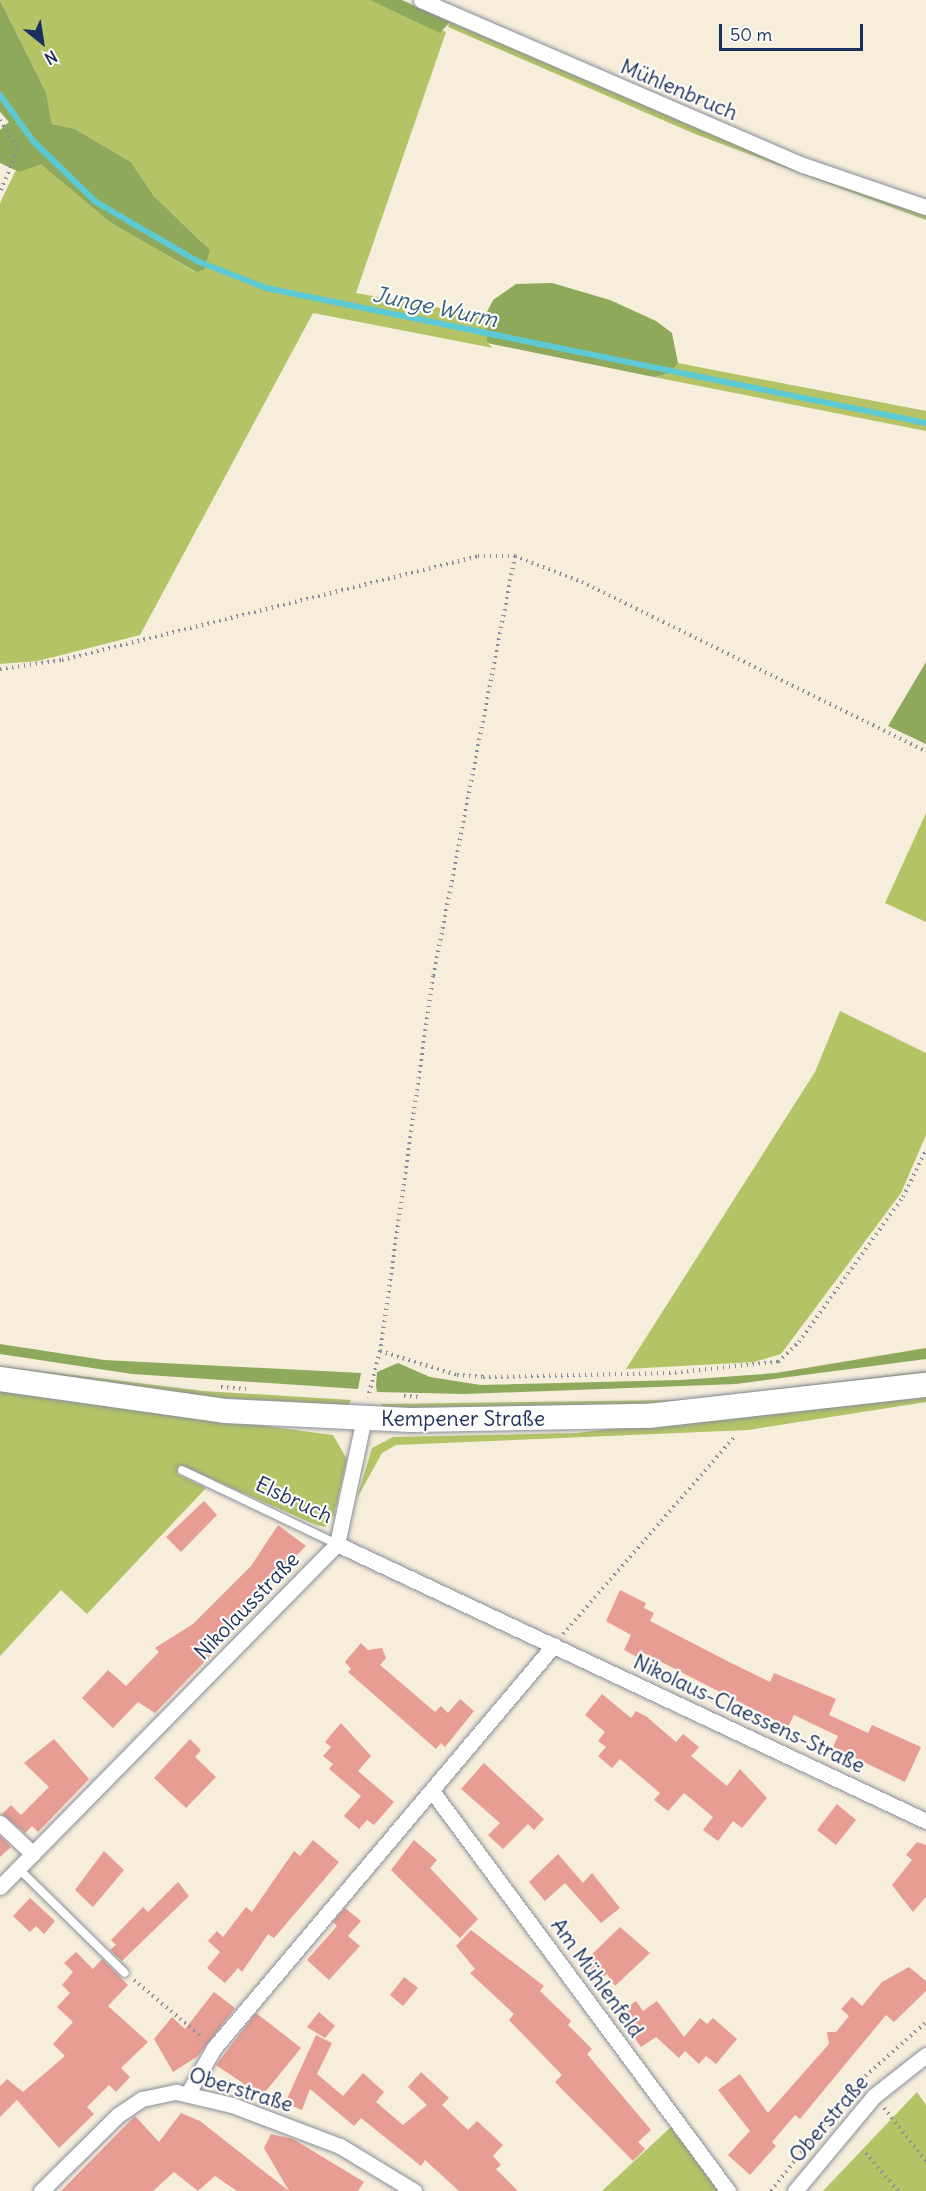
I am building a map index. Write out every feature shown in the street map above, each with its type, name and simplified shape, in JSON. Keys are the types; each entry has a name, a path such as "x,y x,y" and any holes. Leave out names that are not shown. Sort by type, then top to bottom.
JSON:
{"main road":[{"name":"Kempener Straße","path":"0,1379 214,1409 364,1419 648,1416 926,1385"}],"street":[{"name":"Mühlenbruch","path":"421,0 803,165 926,207"},
{"name":"Elsbruch","path":"337,1544 364,1419"},
{"path":"188,2093 213,2048 554,1645 337,1544"},
{"name":"Nikolausstraße","path":"0,1887 337,1544"},
{"name":"Nikolaus-Claessens-Straße","path":"554,1645 926,1821"},
{"name":"Am Mühlenfeld","path":"432,1791 728,2191"},
{"path":"0,1823 33,1854"},
{"name":"Oberstraße","path":"795,2191 873,2096 926,2055"},
{"name":"Oberstraße","path":"41,2191 99,2130 142,2099 188,2093 340,2145 414,2191"}],"lane":[{"name":"Elsbruch","path":"183,1470 337,1544"},
{"path":"19,1869 125,1973"}],"path":[{"path":"0,120 18,150 0,192"},
{"path":"0,669 62,660 477,556 515,556 582,582 926,751"},
{"path":"364,1419 380,1351 433,976 515,556"},
{"path":"380,1351 457,1375 483,1377 669,1373 778,1362 799,1342 903,1197 926,1150"},
{"path":"216,1387 260,1390"},
{"path":"358,1395 375,1395"},
{"path":"394,1396 429,1397"},
{"path":"554,1645 736,1435"},
{"path":"125,1973 213,2048"},
{"path":"873,2096 926,2161"},
{"path":"866,2153 898,2191"}],"green space":[{"path":"0,0 370,0 446,32 356,293 485,316 487,343 493,348 313,313 140,635 38,661 0,664 0,203 16,170 41,163 110,221 195,272 202,242 154,196 131,162 75,129 52,124 46,92"},
{"path":"0,0 46,92 52,124 75,129 131,162 154,196 210,250 204,270 196,272 110,222 41,164 19,172 0,163 0,130 9,122 0,112"},
{"path":"370,0 402,0 450,22 440,33"},
{"path":"450,22 727,140 926,212 926,220 695,134 448,27"},
{"path":"552,283 610,300 656,321 672,333 678,363 671,373 654,377 487,343 485,316 493,300 516,284"},
{"path":"678,363 926,411 926,431 654,377 671,373"},
{"path":"926,662 926,744 888,726"},
{"path":"926,813 926,922 885,903"},
{"path":"840,1011 926,1053 926,1135 901,1193 781,1354 754,1362 626,1369 815,1072"},
{"path":"0,1344 104,1360 361,1373 358,1389 132,1374 0,1354"},
{"path":"926,1348 926,1359 736,1384 465,1394 377,1392 376,1386 377,1372 398,1363 430,1377 481,1385 681,1380 776,1373"},
{"path":"0,1366 203,1391 351,1400 348,1405 204,1397 0,1372"},
{"path":"926,1371 926,1376 641,1408 383,1409 381,1404 678,1400"},
{"path":"0,1391 333,1435 347,1459 334,1515 325,1527 316,1525 182,1466 177,1474 206,1488 87,1614 61,1590 0,1656"},
{"path":"926,1392 926,1402 748,1430 396,1445 382,1453 357,1498 372,1448 393,1437 576,1433"},
{"path":"917,2092 926,2105 926,2191 823,2191"},
{"path":"671,2127 718,2191 602,2191"}],"building":[{"path":"204,1501 217,1515 181,1552 166,1537"},
{"path":"278,1525 306,1546 207,1646 210,1656 155,1713 138,1702 113,1728 82,1698 108,1670 126,1686 159,1652 155,1648 193,1624 251,1566"},
{"path":"620,1590 646,1603 644,1608 654,1613 650,1621 731,1663 770,1682 774,1673 836,1699 829,1715 868,1733 872,1725 921,1747 905,1782 833,1747 838,1736 794,1715 788,1727 644,1653 641,1659 624,1650 631,1635 606,1621"},
{"path":"361,1643 368,1650 382,1648 386,1658 380,1665 435,1712 441,1706 448,1713 460,1699 474,1711 445,1747 441,1743 436,1749 348,1672 351,1669 345,1662"},
{"path":"602,1694 631,1718 636,1711 647,1717 676,1742 683,1734 699,1747 691,1756 727,1786 740,1769 767,1798 742,1828 733,1821 718,1841 703,1830 713,1817 684,1793 668,1811 654,1800 660,1793 620,1759 612,1768 598,1756 606,1747 598,1741 605,1732 585,1715"},
{"path":"341,1723 371,1756 358,1771 394,1802 374,1825 367,1820 359,1829 344,1816 361,1796 329,1769 333,1764 323,1756 331,1747 325,1742"},
{"path":"54,1739 89,1779 38,1832 32,1826 25,1833 2,1814 11,1805 21,1815 49,1787 24,1763"},
{"path":"190,1739 201,1750 195,1757 216,1777 186,1808 154,1778"},
{"path":"484,1763 544,1819 534,1830 528,1824 503,1849 488,1835 500,1823 461,1789"},
{"path":"837,1804 856,1820 836,1845 817,1830"},
{"path":"0,1836 11,1847 0,1857"},
{"path":"313,1840 339,1862 274,1938 268,1934 242,1972 238,1968 225,1983 207,1968 220,1952 208,1941 217,1931 223,1937 246,1907 252,1912 294,1851 300,1856"},
{"path":"414,1840 437,1860 430,1868 478,1919 460,1938 391,1870"},
{"path":"917,1842 926,1845 926,1897 913,1912 892,1885 912,1860 906,1855"},
{"path":"104,1851 124,1870 93,1907 75,1890"},
{"path":"558,1854 583,1883 592,1873 620,1908 601,1923 565,1883 545,1901 529,1882"},
{"path":"178,1882 189,1896 122,1961 110,1950 116,1945 111,1940 143,1907 148,1912"},
{"path":"30,1898 55,1921 44,1934 36,1926 30,1932 13,1916"},
{"path":"345,1908 361,1921 348,1936 360,1946 329,1980 307,1960 337,1926 333,1922"},
{"path":"620,1927 650,1953 615,1986 607,1974 598,1980 585,1961"},
{"path":"471,1930 544,1986 540,1991 571,2021 568,2025 592,2049 587,2054 651,2130 638,2142 645,2149 633,2161 555,2082 562,2075 509,2020 514,2014 470,1973 475,1969 456,1946"},
{"path":"76,1952 93,1969 102,1959 128,1985 108,2006 148,2042 121,2068 130,2077 116,2092 109,2085 87,2107 94,2114 59,2148 17,2100 0,2117 0,2086 7,2079 23,2092 65,2056 53,2044 73,2022 57,2007 70,1993 62,1985 73,1972 64,1963"},
{"path":"909,1967 926,1981 926,1991 894,2022 886,2015 800,2119 795,2115 772,2142 776,2146 750,2175 728,2155 750,2131 718,2090 740,2074 768,2113 829,2044 827,2032 836,2032 849,2016 841,2009 852,1997 862,2006 882,1982"},
{"path":"404,1977 418,1988 403,2006 390,1995"},
{"path":"214,1992 235,2008 198,2056 173,2072 154,2039 172,2017 185,2029"},
{"path":"636,2001 643,2011 657,2001 684,2037 700,2018 707,2024 713,2018 737,2039 716,2064 706,2056 699,2064 685,2051 679,2058 656,2037 641,2047 617,2014"},
{"path":"319,2012 335,2026 325,2038 307,2027"},
{"path":"256,2013 301,2048 262,2096 216,2065"},
{"path":"316,2035 332,2043 317,2074 343,2096 363,2073 384,2092 376,2102 403,2125 427,2105 408,2087 421,2072 449,2098 442,2105 468,2130 477,2121 503,2145 493,2156 501,2165 496,2169 518,2191 459,2191 425,2160 421,2166 361,2118 354,2126 310,2089 302,2110 285,2103"},
{"path":"181,2113 200,2121 289,2191 237,2191 215,2176 198,2191 174,2172 153,2191 61,2191 135,2116 159,2142"},
{"path":"271,2134 293,2139 364,2182 358,2191 289,2191 264,2148"}],"waterway":[{"name":"Junge Wurm","path":"0,95 33,141 96,202 197,261 266,288 926,423"}]}
